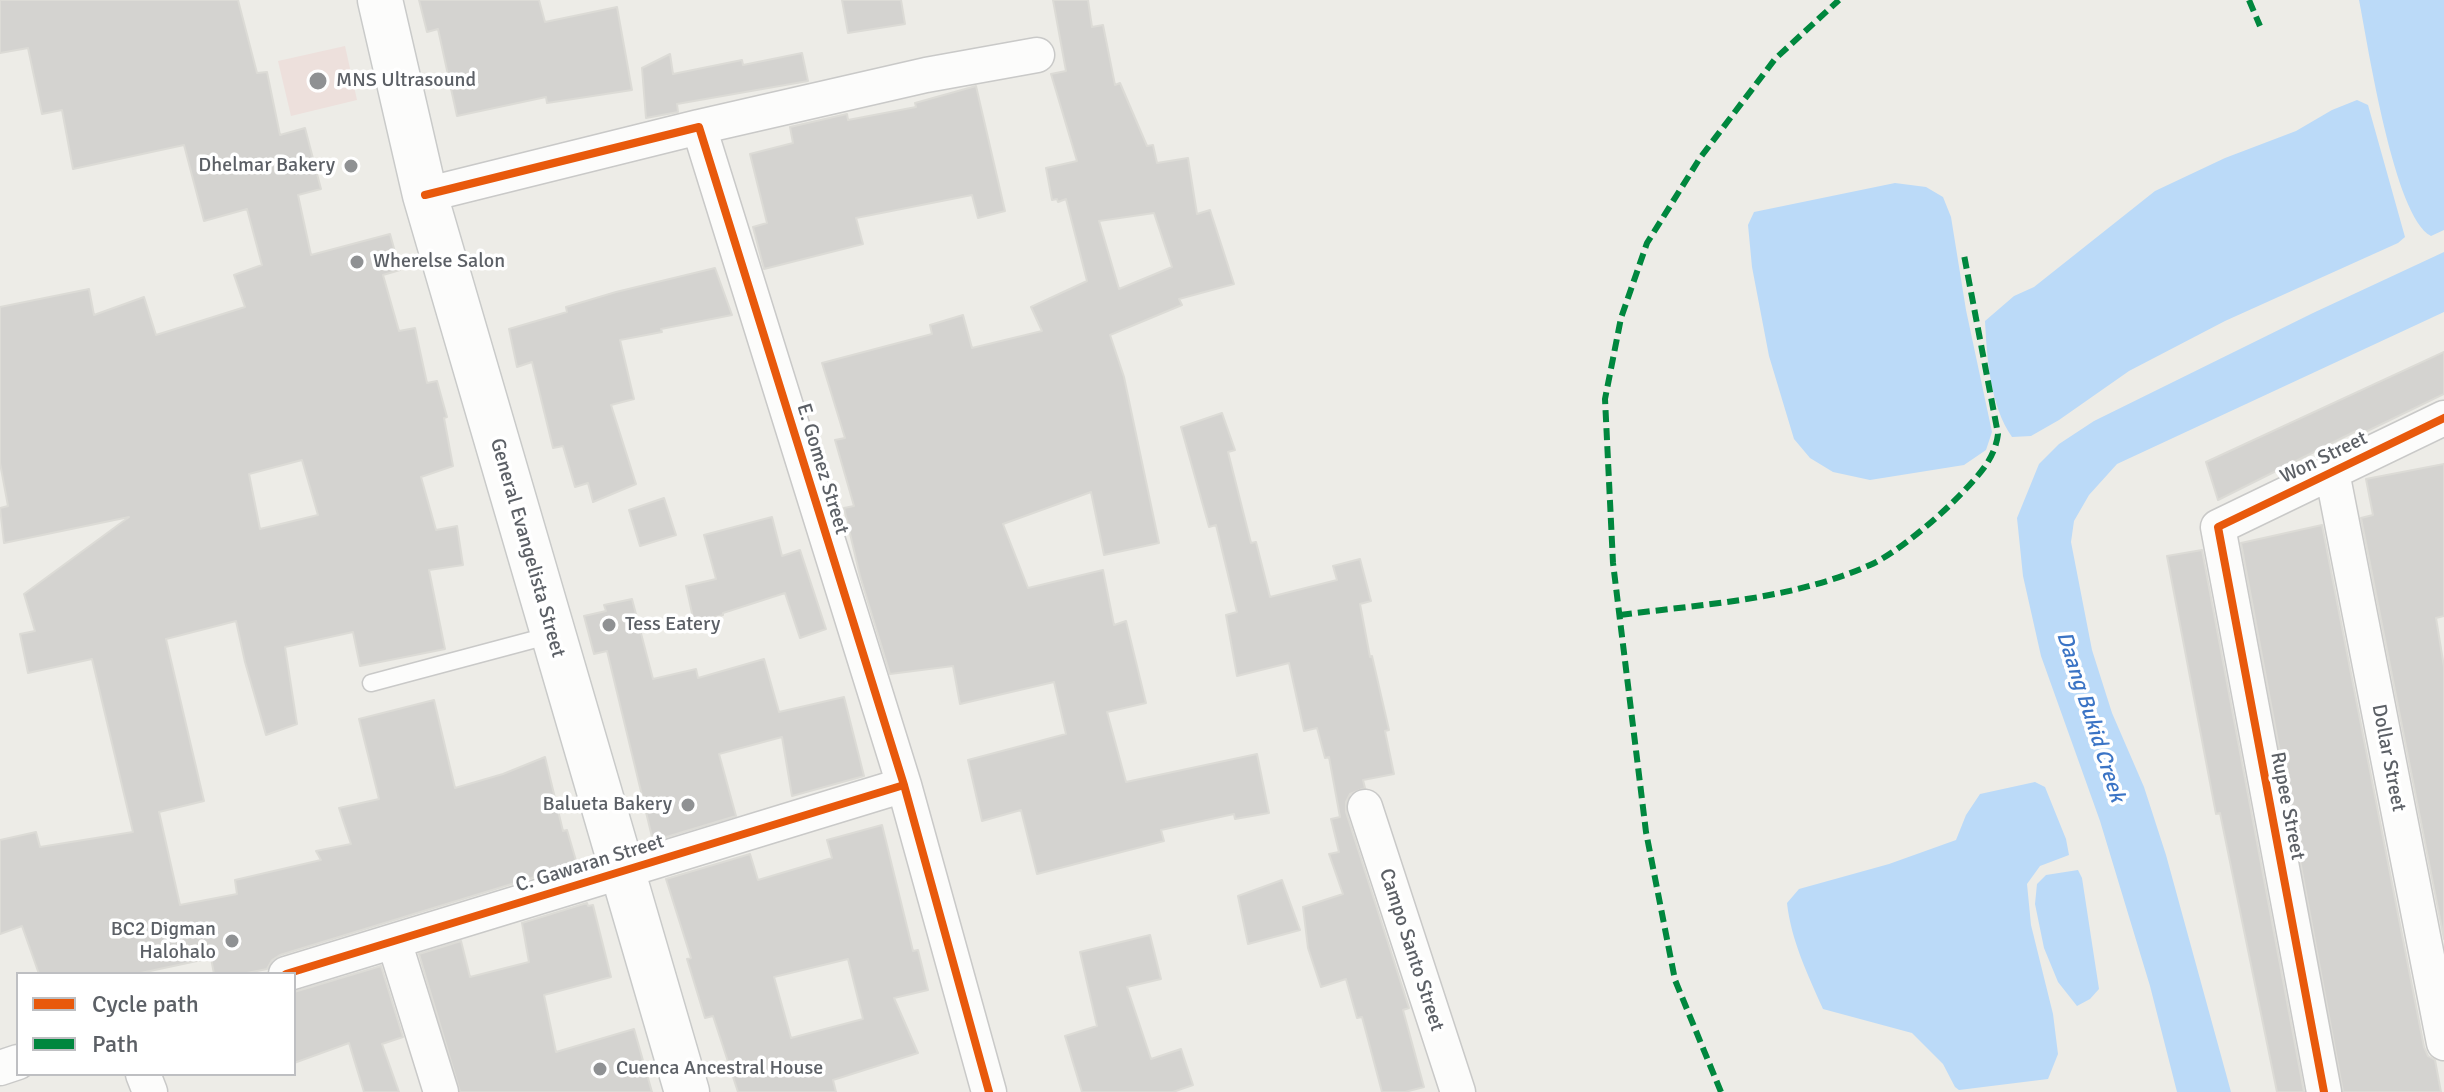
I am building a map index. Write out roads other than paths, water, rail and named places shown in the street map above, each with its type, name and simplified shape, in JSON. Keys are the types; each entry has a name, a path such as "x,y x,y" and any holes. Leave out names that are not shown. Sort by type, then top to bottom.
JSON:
{"main road":[{"name":"General Evangelista Street","path":"380,0 425,195 687,1092"}],"street":[{"path":"425,195 926,75 1037,55"},
{"name":"E. Gomez Street","path":"699,127 904,785 989,1092"},
{"name":"Won Street","path":"2218,527 2444,418"},
{"name":"Dollar Street","path":"2332,472 2444,1043"},
{"name":"Rupee Street","path":"2218,527 2324,1092"},
{"name":"C. Gawaran Street","path":"293,972 904,785"},
{"name":"Campo Santo Street","path":"1365,807 1458,1092"},
{"path":"394,941 441,1092"}],"lane":[{"path":"371,683 553,634"}],"water":[{"path":"2359,0 2444,0 2444,230 2431,236 2418,222 2394,165"},
{"path":"2357,100 2368,105 2405,237 2398,243 2225,321 2129,371 2031,436 2012,437 1994,396 1985,321 2014,296 2034,287 2155,191 2225,158 2296,131 2332,110"},
{"path":"1895,183 1926,187 1943,197 1951,217 1966,310 1992,432 1986,450 1964,465 1870,480 1833,472 1810,458 1794,439 1769,356 1752,267 1748,225 1754,212"},
{"name":"Daang Bukid Creek","path":"2444,252 2444,312 2117,464 2089,495 2074,521 2071,542 2092,650 2112,713 2144,787 2166,855 2231,1092 2177,1092 2150,986 2100,821 2041,656 2023,576 2017,518 2039,464 2059,444 2094,421"},
{"path":"2035,782 2045,787 2066,839 2069,855 2040,866 2027,884 2031,925 2053,1014 2058,1054 2048,1079 1959,1090 1943,1064 1912,1033 1823,1009 1796,944 1787,903 1799,889 1889,864 1956,840 1966,815 1980,794"},
{"path":"2078,870 2082,878 2099,989 2090,999 2077,1006 2058,982 2044,948 2035,904 2037,884 2046,875"}],"place":[{"name":"MNS Ultrasound","path":"318,81"},
{"name":"Dhelmar Bakery","path":"351,166"},
{"name":"Wherelse Salon","path":"357,262"},
{"name":"Tess Eatery","path":"609,625"},
{"name":"Balueta Bakery","path":"688,805"},
{"name":"BC2 Digman Halohalo","path":"232,941"},
{"name":"Cuenca Ancestral House","path":"600,1069"}]}
